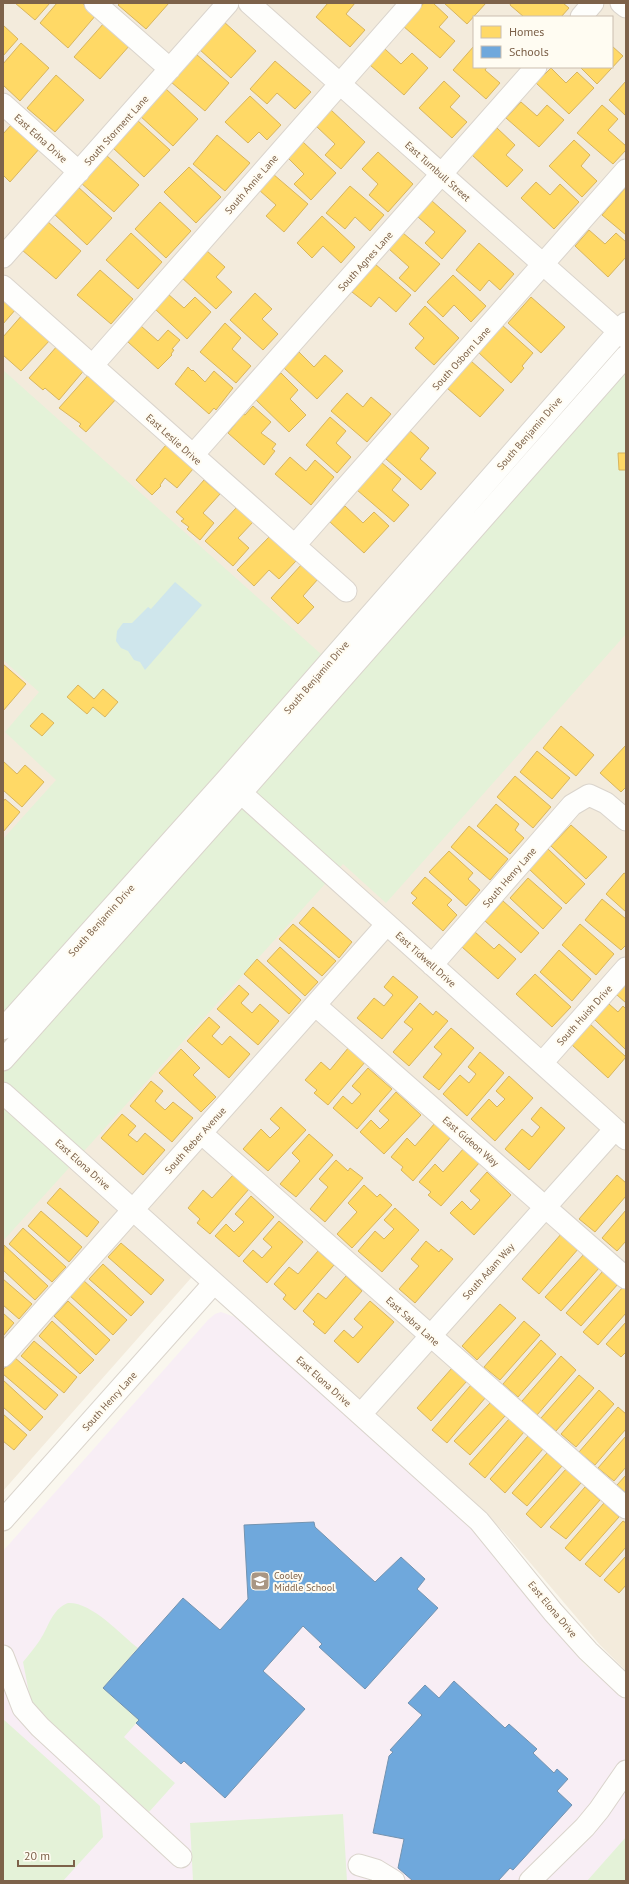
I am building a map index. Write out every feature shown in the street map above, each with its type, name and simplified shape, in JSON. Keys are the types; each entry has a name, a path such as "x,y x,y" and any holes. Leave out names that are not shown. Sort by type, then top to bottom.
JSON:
{"street":[{"path":"95,3 170,69"},
{"name":"South Storment Lane","path":"3,257 228,3"},
{"name":"East Turnbull Street","path":"249,3 544,265 623,331"},
{"name":"South Annie Lane","path":"92,366 339,83 411,3"},
{"path":"582,16 593,3"},
{"path":"622,3 626,7"},
{"name":"South Agnes Lane","path":"193,455 535,68"},
{"name":"East Edna Drive","path":"3,104 79,172"},
{"name":"South Osborn Lane","path":"295,545 544,265 626,170"},
{"name":"East Leslie Drive","path":"3,286 346,591"},
{"name":"South Benjamin Drive","path":"3,1060 623,331"},
{"name":"South Benjamin Drive","path":"3,1029 234,787 626,356"},
{"name":"East Tidwell Drive","path":"234,787 621,1134"},
{"name":"South Henry Lane","path":"432,965 572,805 589,795 606,803 626,820"},
{"name":"South Reber Avenue","path":"3,1356 387,924"},
{"name":"South Huish Drive","path":"542,1063 626,968"},
{"name":"East Gideon Way","path":"315,1005 626,1278"},
{"name":"East Elona Drive","path":"3,1093 133,1208 214,1283 479,1521 558,1618 588,1651 626,1687"},
{"name":"East Sabra Lane","path":"201,1133 430,1337 626,1508"},
{"name":"South Adam Way","path":"361,1414 546,1207 621,1134"},
{"name":"South Henry Lane","path":"3,1520 214,1283"},
{"path":"3,1656 23,1708 40,1727 181,1857"},
{"path":"530,1881 599,1810 626,1771"},
{"path":"359,1865 376,1870 394,1881"}],"shaded area":[{"path":"3,3 626,3 625,1670 600,1645 504,1532 446,1476 206,1261 3,1491"},
{"name":"Cooley Middle School","path":"221,1312 235,1317 461,1518 502,1563 584,1664 626,1700 626,1881 3,1881 3,1551 208,1320 215,1314"}],"green space":[{"path":"605,333 626,351 626,634 386,903 343,864 3,1241 3,839 56,780 5,732 39,692 3,660 3,370 321,654"},
{"path":"68,1603 77,1604 96,1613 138,1648 103,1688 139,1720 124,1737 175,1783 149,1812 40,1713 30,1698 23,1662 40,1640 54,1614 58,1609"},
{"path":"3,1719 100,1806 103,1837 63,1881 3,1881"},
{"path":"343,1814 347,1881 193,1881 190,1823"},
{"path":"626,1837 626,1881 587,1881"}],"water":[{"path":"175,582 202,605 145,670 140,662 134,660 128,651 121,648 116,641 117,631 123,623 132,623 148,607 151,609"}],"building: Homes":[{"path":"15,3 50,3 35,20"},
{"path":"57,3 82,3 96,15 68,48 40,23"},
{"path":"120,3 169,3 146,29 118,5"},
{"path":"328,3 355,3 346,14 365,30 350,47 316,17"},
{"path":"424,3 433,3 448,17 439,27 455,41 440,58 403,26"},
{"path":"444,3 486,3 467,24"},
{"path":"511,3 563,3 569,8 562,16 523,16 510,5"},
{"path":"223,21 256,51 231,78 199,49"},
{"path":"104,23 130,45 100,79 74,57"},
{"path":"3,25 18,39 3,56"},
{"path":"21,43 49,68 20,101 3,85 3,64"},
{"path":"473,47 473,68 486,68 485,70 500,83 486,99 453,70"},
{"path":"613,47 623,56 613,67"},
{"path":"385,49 401,64 412,53 428,68 404,95 370,65"},
{"path":"196,54 229,83 205,111 171,82"},
{"path":"275,61 311,92 295,109 277,93 267,104 250,89"},
{"path":"551,68 566,83 577,72 594,88 569,114 536,83"},
{"path":"581,68 612,68 597,84"},
{"path":"56,75 84,100 55,132 27,108"},
{"path":"444,81 460,96 450,107 467,122 452,138 419,108"},
{"path":"626,81 626,116 609,100"},
{"path":"165,88 198,119 173,146 139,115"},
{"path":"250,96 281,125 267,140 259,132 248,143 225,122"},
{"path":"521,102 537,116 547,105 564,120 539,147 506,118"},
{"path":"602,105 618,119 608,130 626,146 626,150 613,164 577,133"},
{"path":"331,110 365,142 341,169 325,155 335,144 316,126"},
{"path":"137,120 170,150 144,177 112,147"},
{"path":"12,124 40,148 10,182 3,175 3,134"},
{"path":"497,128 515,145 506,155 523,170 507,187 472,155"},
{"path":"217,135 250,163 225,191 193,164"},
{"path":"574,140 590,155 581,166 597,181 582,197 549,166"},
{"path":"303,142 336,173 311,200 294,184 304,174 288,158"},
{"path":"378,152 413,184 388,212 369,195 378,184 362,169"},
{"path":"106,155 139,185 114,212 81,183"},
{"path":"189,167 221,197 196,223 164,192"},
{"path":"273,174 308,204 284,232 266,216 276,205 259,190"},
{"path":"536,182 550,195 560,184 579,202 554,229 521,198"},
{"path":"77,186 112,218 87,245 53,213"},
{"path":"350,186 384,215 370,231 355,217 345,229 326,213"},
{"path":"626,187 626,235 602,215"},
{"path":"432,201 466,231 442,259 425,243 435,232 418,217"},
{"path":"160,202 191,231 166,258 135,229"},
{"path":"322,216 355,247 341,263 323,246 312,258 297,243"},
{"path":"47,221 81,251 56,279 22,250"},
{"path":"589,230 605,244 616,233 626,242 626,257 608,277 575,246"},
{"path":"131,233 162,262 138,289 106,260"},
{"path":"403,233 440,264 415,292 399,278 409,267 389,249"},
{"path":"479,243 514,274 500,290 489,280 480,291 456,270"},
{"path":"206,250 225,267 216,277 232,292 216,309 181,277"},
{"path":"375,264 411,295 396,312 379,297 371,307 352,292"},
{"path":"100,270 133,299 111,324 77,295"},
{"path":"453,275 486,306 471,322 454,305 443,317 427,302"},
{"path":"255,293 272,309 262,319 278,334 263,350 230,320"},
{"path":"168,294 184,308 195,297 211,312 187,339 155,309"},
{"path":"531,297 565,327 541,353 508,323"},
{"path":"3,298 16,309 3,324"},
{"path":"425,306 459,338 434,365 415,348 424,338 409,324"},
{"path":"23,314 51,339 21,371 3,355 3,337"},
{"path":"225,323 241,338 232,349 251,366 236,383 200,352"},
{"path":"502,325 533,353 522,366 524,368 511,383 478,352"},
{"path":"141,326 158,341 168,330 180,340 172,349 174,350 171,354 172,355 158,369 128,342"},
{"path":"58,345 86,368 59,400 45,388 43,390 29,378"},
{"path":"299,352 314,367 325,355 343,371 317,399 284,368"},
{"path":"471,361 504,390 480,417 447,388"},
{"path":"188,367 205,382 214,371 233,388 216,410 214,408 209,414 175,384"},
{"path":"91,372 117,398 86,432 79,426 81,424 59,408"},
{"path":"281,373 298,390 290,399 306,415 289,432 255,399"},
{"path":"347,393 363,407 371,397 391,414 367,442 331,411"},
{"path":"253,406 271,422 261,433 276,444 272,449 275,451 264,465 228,433 243,414 245,415"},
{"path":"330,417 346,431 336,443 351,457 337,473 306,445"},
{"path":"410,431 429,448 420,459 436,473 421,490 386,459"},
{"path":"166,445 193,469 177,488 165,478 160,485 161,486 152,495 136,480"},
{"path":"618,453 626,453 626,470 619,470"},
{"path":"290,457 306,471 315,460 334,477 311,505 275,474"},
{"path":"381,462 401,479 392,490 409,505 394,522 357,490"},
{"path":"204,480 220,494 203,513 214,523 200,540 187,529 189,527 181,521 184,519 176,512"},
{"path":"345,506 363,523 374,512 389,526 364,553 330,522"},
{"path":"237,507 253,522 238,538 249,548 233,566 205,541"},
{"path":"270,536 296,561 279,579 269,570 254,586 237,570"},
{"path":"302,564 318,579 303,596 314,607 298,624 271,598"},
{"path":"3,664 26,684 3,711"},
{"path":"78,685 94,699 103,689 118,702 105,717 93,707 87,714 67,697"},
{"path":"42,713 54,723 42,736 30,726"},
{"path":"561,726 594,755 576,776 543,748"},
{"path":"626,745 626,787 621,792 600,773"},
{"path":"537,751 570,778 552,799 520,772"},
{"path":"3,761 17,774 25,765 44,782 22,807 3,790"},
{"path":"515,776 551,807 533,828 497,797"},
{"path":"5,799 20,812 3,832 3,802"},
{"path":"496,804 519,824 515,830 524,838 510,854 477,826"},
{"path":"571,825 607,857 586,879 551,846"},
{"path":"469,826 508,859 490,880 451,847"},
{"path":"548,849 585,884 566,904 529,869"},
{"path":"449,851 473,873 468,879 480,890 466,906 429,872"},
{"path":"624,873 626,874 626,912 606,894"},
{"path":"425,877 452,900 447,905 457,915 443,931 412,903 417,898 411,893"},
{"path":"528,878 562,908 543,929 510,898"},
{"path":"602,899 626,919 626,945 621,950 585,920"},
{"path":"503,901 539,933 521,953 485,921"},
{"path":"313,907 352,942 339,958 299,923"},
{"path":"293,924 336,961 322,976 279,939"},
{"path":"580,924 614,954 596,975 562,945"},
{"path":"475,932 494,949 499,944 516,959 498,979 462,947"},
{"path":"280,947 318,982 305,996 267,961"},
{"path":"559,950 591,979 572,1001 540,972"},
{"path":"257,959 301,1000 289,1014 244,974"},
{"path":"535,974 571,1007 552,1027 516,994"},
{"path":"393,976 418,997 382,1039 357,1018 374,998 384,1006 393,995 384,987"},
{"path":"626,983 626,1003 616,994"},
{"path":"239,985 249,994 241,1003 252,1013 260,1004 279,1021 258,1045 217,1009"},
{"path":"420,1003 433,1015 436,1011 448,1021 409,1066 393,1052 413,1029 404,1022"},
{"path":"609,1004 618,1012 623,1006 626,1009 626,1050 594,1019"},
{"path":"209,1017 220,1027 212,1036 222,1045 230,1036 250,1054 229,1078 187,1041"},
{"path":"589,1023 626,1057 608,1078 571,1044"},
{"path":"451,1028 474,1048 439,1090 423,1077 442,1054 434,1047"},
{"path":"349,1047 366,1061 328,1105 314,1093 317,1090 305,1080 321,1062 330,1070"},
{"path":"181,1049 200,1068 193,1075 216,1097 201,1112 159,1073"},
{"path":"480,1052 504,1073 467,1116 443,1094 460,1075 469,1083 476,1074 468,1067"},
{"path":"368,1068 392,1089 357,1129 333,1108 343,1096 352,1104 361,1094 352,1086"},
{"path":"509,1076 533,1098 495,1141 471,1119 489,1099 497,1107 505,1099 496,1091"},
{"path":"151,1081 163,1091 155,1101 165,1110 173,1102 193,1118 172,1142 130,1106"},
{"path":"396,1092 421,1115 384,1154 360,1132 371,1120 380,1129 389,1120 379,1111"},
{"path":"281,1107 306,1130 268,1171 243,1149 261,1129 270,1138 280,1128 270,1119"},
{"path":"541,1107 565,1128 529,1170 505,1149 522,1129 532,1137 540,1127 531,1119"},
{"path":"122,1114 136,1126 128,1135 137,1142 145,1133 165,1150 143,1175 101,1138"},
{"path":"435,1123 451,1137 413,1181 401,1170 403,1167 391,1157 407,1138 415,1146"},
{"path":"309,1134 333,1155 296,1197 280,1184 300,1161 292,1153"},
{"path":"464,1148 480,1162 441,1206 428,1195 431,1192 419,1182 435,1164 443,1172"},
{"path":"336,1160 348,1171 350,1168 363,1178 325,1222 310,1209 328,1187 319,1179"},
{"path":"487,1172 511,1195 474,1235 450,1213 462,1201 471,1210 480,1200 470,1191"},
{"path":"233,1175 249,1189 210,1234 197,1223 200,1219 188,1208 203,1190 212,1198"},
{"path":"617,1175 626,1183 626,1196 595,1232 579,1219"},
{"path":"364,1185 377,1197 380,1194 392,1205 352,1248 337,1234 357,1212 348,1203"},
{"path":"60,1188 99,1222 87,1237 47,1203"},
{"path":"251,1196 274,1217 239,1257 215,1236 226,1224 234,1232 244,1222 235,1214"},
{"path":"395,1208 419,1230 382,1272 358,1251 375,1231 384,1239 394,1229 384,1220"},
{"path":"626,1210 626,1241 617,1251 602,1238"},
{"path":"41,1211 82,1247 69,1262 28,1226"},
{"path":"279,1221 303,1242 267,1283 243,1261 253,1250 262,1258 272,1247 263,1239"},
{"path":"23,1228 66,1267 52,1282 9,1244"},
{"path":"562,1233 579,1248 539,1294 522,1279"},
{"path":"426,1241 439,1252 441,1249 453,1259 415,1303 399,1289 419,1266 411,1259"},
{"path":"121,1243 164,1280 151,1295 108,1257"},
{"path":"4,1245 48,1286 35,1300 3,1270"},
{"path":"318,1251 334,1265 295,1310 283,1299 286,1295 274,1284 289,1267 298,1274"},
{"path":"585,1253 600,1267 561,1311 545,1297"},
{"path":"103,1264 144,1302 131,1316 89,1279"},
{"path":"603,1271 618,1284 581,1326 566,1313"},
{"path":"346,1276 362,1291 325,1334 313,1324 315,1322 303,1311 318,1293 326,1299"},
{"path":"3,1279 32,1304 19,1319 3,1305"},
{"path":"83,1280 127,1320 113,1335 69,1295"},
{"path":"623,1287 626,1290 626,1313 598,1345 583,1332"},
{"path":"68,1301 110,1340 96,1355 54,1316"},
{"path":"370,1301 394,1322 358,1363 334,1341 344,1330 353,1338 363,1327 354,1319"},
{"path":"500,1304 516,1318 477,1360 462,1346"},
{"path":"3,1313 14,1323 3,1336"},
{"path":"52,1321 94,1360 80,1374 39,1336"},
{"path":"524,1321 540,1335 500,1380 484,1367"},
{"path":"626,1322 626,1352 621,1357 606,1344"},
{"path":"541,1340 556,1354 518,1397 503,1384"},
{"path":"34,1341 77,1377 64,1393 21,1356"},
{"path":"561,1356 576,1370 537,1415 522,1401"},
{"path":"14,1357 58,1395 45,1410 3,1374 3,1370"},
{"path":"452,1368 467,1381 431,1421 417,1408"},
{"path":"579,1375 594,1388 556,1431 541,1418"},
{"path":"3,1380 43,1417 30,1431 3,1407"},
{"path":"471,1385 486,1397 447,1443 432,1430"},
{"path":"599,1390 614,1404 576,1447 561,1434"},
{"path":"491,1402 505,1416 470,1455 454,1441"},
{"path":"618,1407 626,1414 626,1429 595,1465 579,1452"},
{"path":"3,1414 27,1435 14,1450 3,1441"},
{"path":"509,1419 524,1432 485,1478 469,1464"},
{"path":"528,1436 543,1449 505,1493 490,1479"},
{"path":"626,1436 626,1467 614,1481 598,1468"},
{"path":"547,1453 562,1466 527,1506 512,1493"},
{"path":"566,1469 581,1483 541,1528 526,1514"},
{"path":"626,1475 626,1493 617,1485"},
{"path":"585,1487 600,1500 566,1539 550,1527"},
{"path":"604,1503 619,1517 580,1561 565,1548"},
{"path":"623,1521 626,1523 626,1547 600,1577 585,1564"},
{"path":"626,1556 626,1585 619,1593 604,1580"}],"building: Schools":[{"path":"314,1522 315,1527 375,1582 401,1557 425,1579 417,1589 438,1608 365,1689 319,1647 322,1644 303,1626 263,1671 305,1709 225,1798 184,1761 181,1764 136,1723 139,1720 103,1688 183,1598 220,1630 248,1599 244,1525"},
{"path":"454,1681 505,1728 509,1724 537,1749 533,1753 554,1773 557,1769 568,1779 557,1791 572,1805 513,1870 510,1868 498,1881 413,1881 398,1868 404,1839 373,1833 389,1756 393,1752 390,1750 422,1715 408,1703 425,1685 439,1698"}],"place":[{"name":"Cooley Middle School","path":"260,1581"}]}
